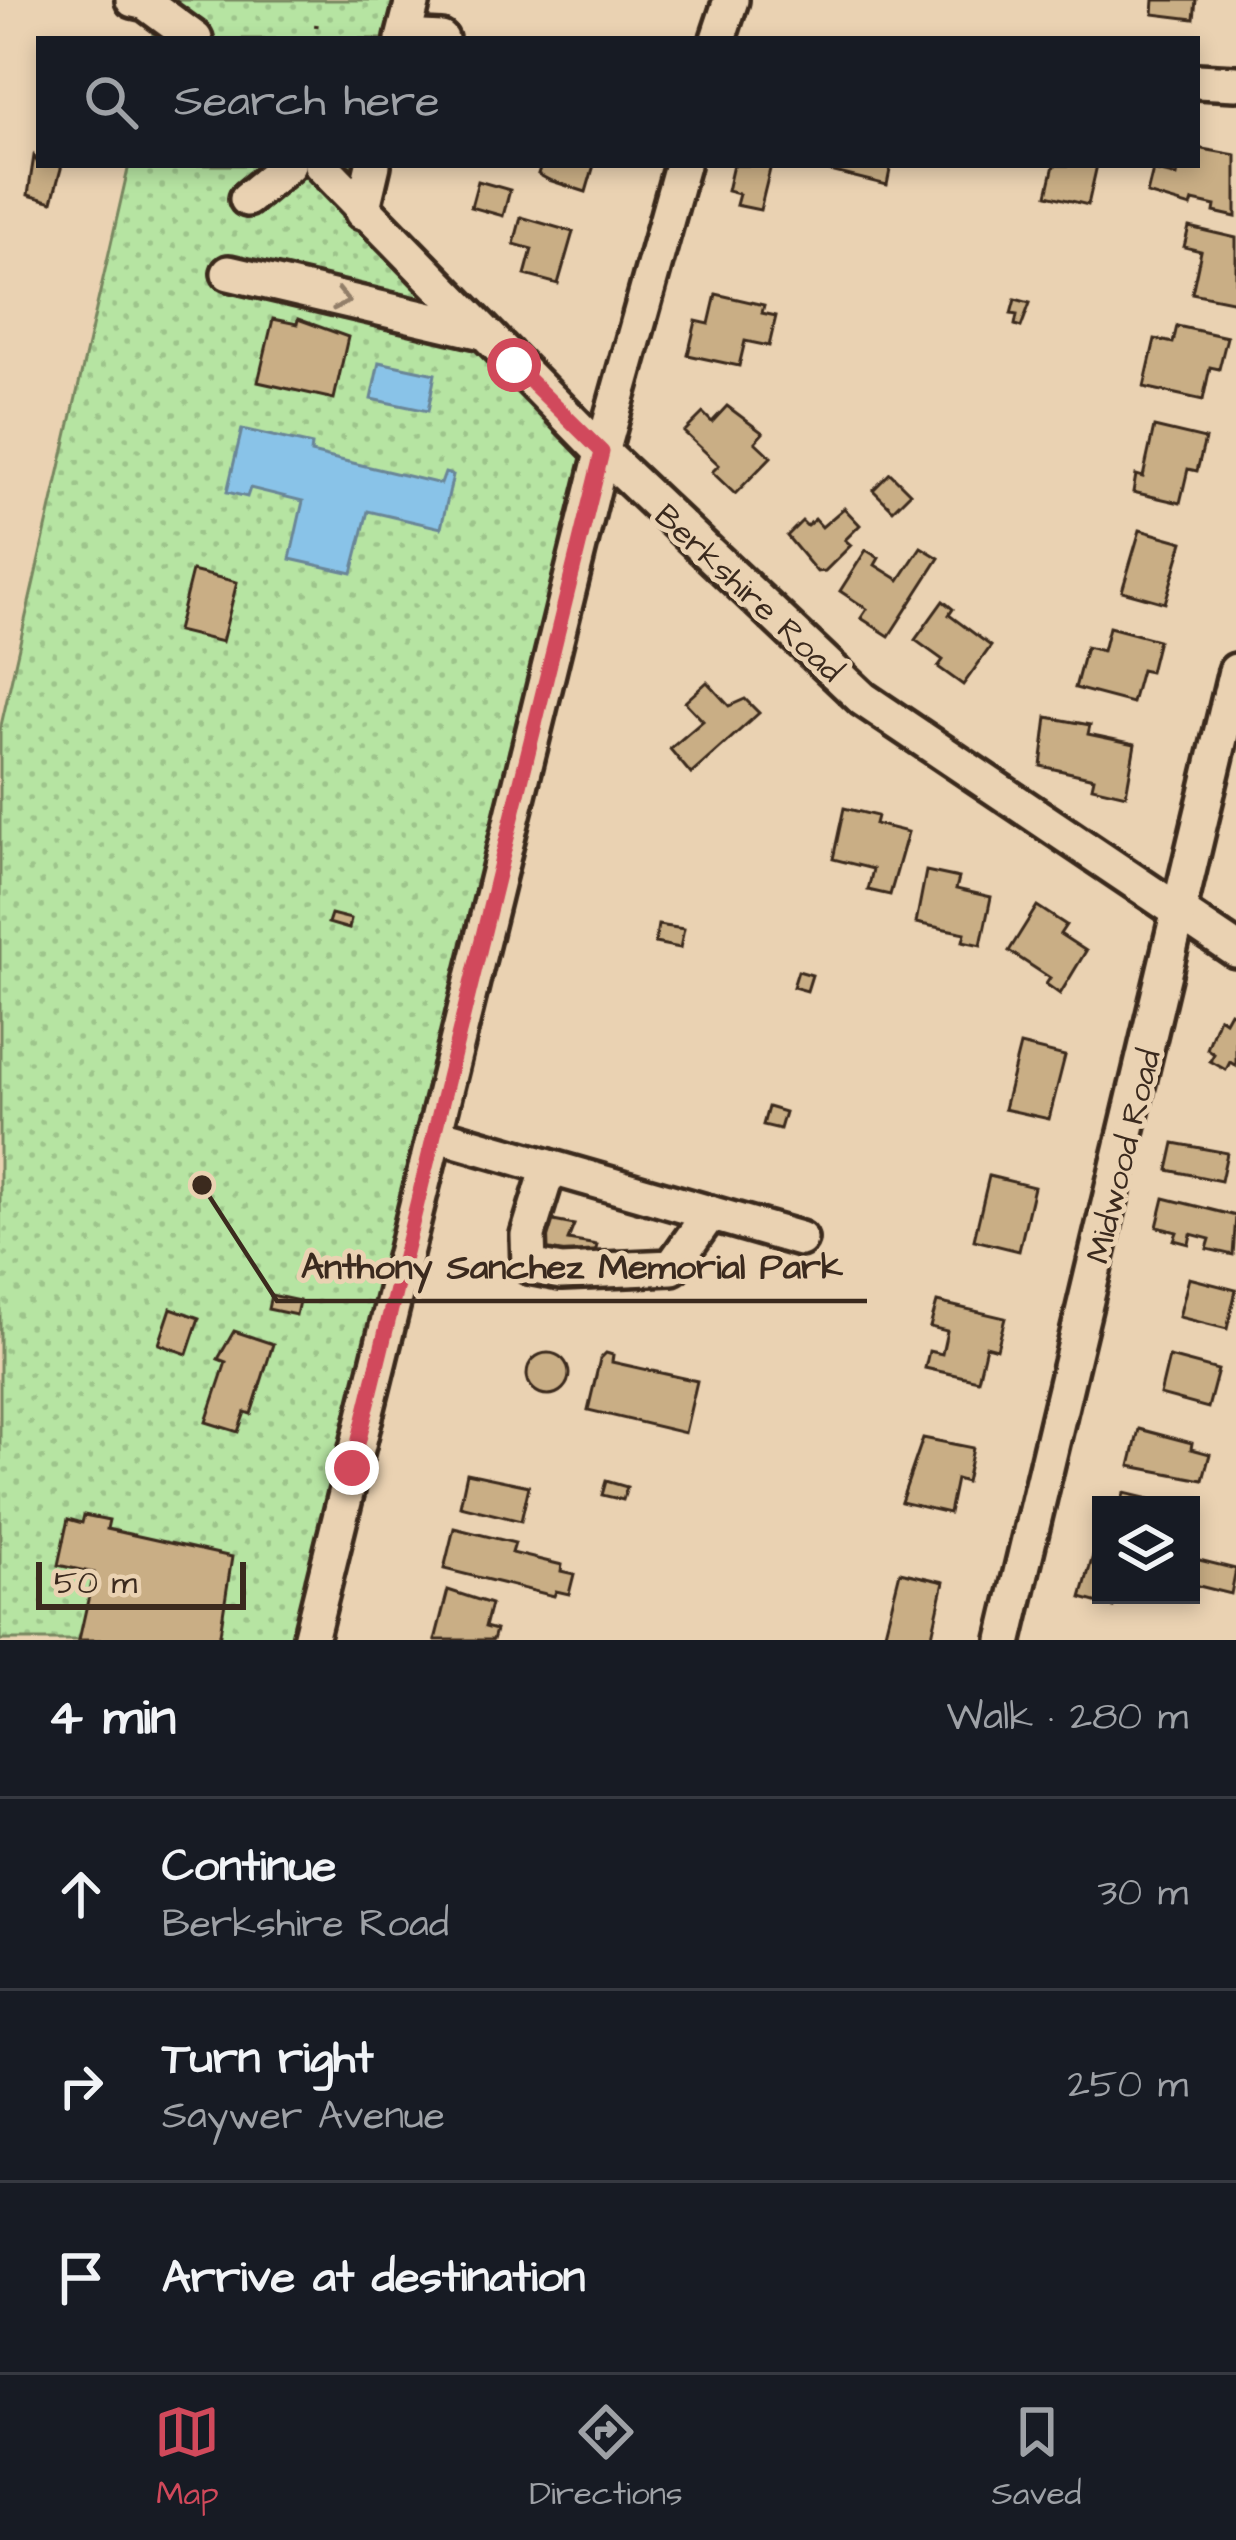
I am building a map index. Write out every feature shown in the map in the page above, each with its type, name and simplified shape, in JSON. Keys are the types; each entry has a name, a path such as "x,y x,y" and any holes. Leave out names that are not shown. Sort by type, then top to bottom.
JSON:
{"street":[{"path":"134,0 146,3 191,36"},
{"path":"404,36 413,0"},
{"path":"719,36 731,0"},
{"path":"1200,81 1236,83"},
{"path":"247,199 284,168"},
{"name":"Berkshire Road","path":"324,168 602,452 863,699 1236,950"},
{"path":"362,212 372,168"},
{"path":"310,1640 602,452 681,168"},
{"path":"229,273 481,332"},
{"name":"Midwood Road","path":"1005,1640 1236,671"},
{"path":"434,1134 800,1239"},
{"path":"549,1167 528,1235 529,1266 561,1272 672,1267 710,1213"}],"path":[{"path":"315,36 317,19"}],"green space":[{"path":"151,0 402,0 393,36 153,36"},
{"path":"128,168 360,168 350,214 582,459 293,1640 0,1640 0,730"}],"water":[{"path":"379,362 435,374 428,411 371,399"},
{"path":"242,429 312,445 311,453 441,484 445,473 453,475 441,528 368,511 352,573 290,559 303,501 250,488 247,497 227,492"}],"building":[{"path":"1154,0 1196,0 1194,19 1153,14"},
{"path":"1200,149 1236,155 1236,217 1214,212 1215,206 1193,201 1191,207 1147,194 1153,170 1177,176 1178,168 1200,168"},
{"path":"34,156 36,168 61,168 52,202 28,195"},
{"path":"540,168 593,168 586,192 538,174"},
{"path":"732,168 770,168 760,210 736,205 739,194 727,191"},
{"path":"818,168 890,168 887,185"},
{"path":"1053,168 1096,168 1088,205 1047,195"},
{"path":"478,181 510,190 503,216 471,207"},
{"path":"521,217 573,232 558,284 525,275 532,249 514,244"},
{"path":"1189,227 1236,238 1236,302 1192,293 1201,251 1184,247"},
{"path":"716,294 764,305 762,313 776,316 769,346 745,341 739,366 688,355 696,321 709,324"},
{"path":"1015,299 1030,303 1021,327 1015,325 1017,315 1011,314"},
{"path":"273,319 297,324 298,319 348,337 334,399 258,382"},
{"path":"1177,326 1227,337 1219,369 1210,367 1203,400 1144,387 1155,339 1173,343"},
{"path":"727,406 763,433 755,442 771,457 735,494 712,472 719,465 684,432 703,413 712,422"},
{"path":"1154,427 1205,439 1197,471 1188,469 1180,503 1133,492 1136,475 1143,477"},
{"path":"890,473 910,493 893,510 873,490"},
{"path":"844,508 860,525 845,540 851,545 825,571 817,572 787,536 802,521 807,526 815,519 822,527"},
{"path":"1140,530 1183,542 1165,603 1122,591"},
{"path":"921,547 939,558 889,636 861,618 867,609 840,591 866,550 879,558 875,565 899,580"},
{"path":"192,571 237,582 222,642 177,631"},
{"path":"943,601 953,609 949,615 991,646 963,685 938,667 943,660 915,640"},
{"path":"1109,627 1158,640 1150,672 1141,670 1132,703 1075,688 1086,647 1103,651"},
{"path":"707,682 729,706 745,699 759,713 691,774 670,749 703,721 685,702"},
{"path":"1047,717 1090,725 1088,734 1135,744 1126,795 1092,787 1094,778 1041,766"},
{"path":"844,808 877,816 875,824 908,832 890,895 868,890 873,869 833,859"},
{"path":"926,871 959,878 956,889 991,897 981,945 963,941 965,933 916,923"},
{"path":"1037,906 1066,925 1060,934 1086,951 1060,994 1046,984 1050,978 1009,951"},
{"path":"331,914 351,919 349,929 328,923"},
{"path":"658,925 684,929 680,948 655,943"},
{"path":"798,971 812,975 807,991 793,987"},
{"path":"1230,1012 1236,1015 1236,1066 1230,1062 1226,1070 1210,1061 1214,1054 1207,1049 1219,1017 1225,1021"},
{"path":"1020,1045 1065,1056 1049,1119 1004,1109"},
{"path":"768,1107 785,1112 780,1129 763,1125"},
{"path":"1174,1143 1227,1153 1221,1181 1168,1170"},
{"path":"989,1176 1034,1187 1019,1251 974,1240"},
{"path":"1164,1198 1236,1216 1233,1255 1207,1249 1210,1239 1191,1234 1189,1244 1174,1240 1177,1232 1157,1227"},
{"path":"543,1219 574,1225 568,1240 597,1245 592,1266 535,1258"},
{"path":"1189,1278 1236,1290 1227,1329 1179,1317"},
{"path":"271,1295 299,1301 296,1315 268,1309"},
{"path":"937,1302 1005,1318 997,1349 986,1346 978,1380 925,1368 929,1351 942,1354 947,1331 930,1327"},
{"path":"171,1308 199,1318 187,1354 159,1344"},
{"path":"234,1331 273,1344 251,1414 245,1412 238,1432 206,1422 226,1362 218,1359"},
{"path":"548,1353 563,1359 569,1374 563,1389 548,1395 533,1389 527,1374 533,1359"},
{"path":"606,1353 613,1355 612,1362 697,1381 685,1433 588,1410 600,1359"},
{"path":"1169,1357 1218,1370 1208,1408 1160,1395"},
{"path":"1139,1429 1192,1443 1191,1449 1210,1454 1203,1480 1130,1466"},
{"path":"923,1438 973,1448 966,1482 956,1479 949,1513 901,1502"},
{"path":"467,1473 529,1486 521,1521 460,1506"},
{"path":"606,1481 627,1487 623,1500 602,1495"},
{"path":"84,1515 109,1520 107,1529 232,1557 219,1640 79,1640 94,1573 58,1565 68,1519 82,1523"},
{"path":"454,1528 515,1543 512,1553 562,1565 561,1571 574,1574 569,1594 556,1591 554,1596 444,1569"},
{"path":"1092,1559 1092,1601 1081,1598"},
{"path":"1200,1560 1236,1569 1231,1594 1200,1586"},
{"path":"900,1572 944,1582 931,1640 884,1636"},
{"path":"448,1590 491,1604 485,1627 496,1630 493,1640 435,1640"}],"place":[{"name":"Anthony Sanchez Memorial Park","path":"202,1185"}],"route":[{"path":"352,1468 602,452 514,365"}]}
